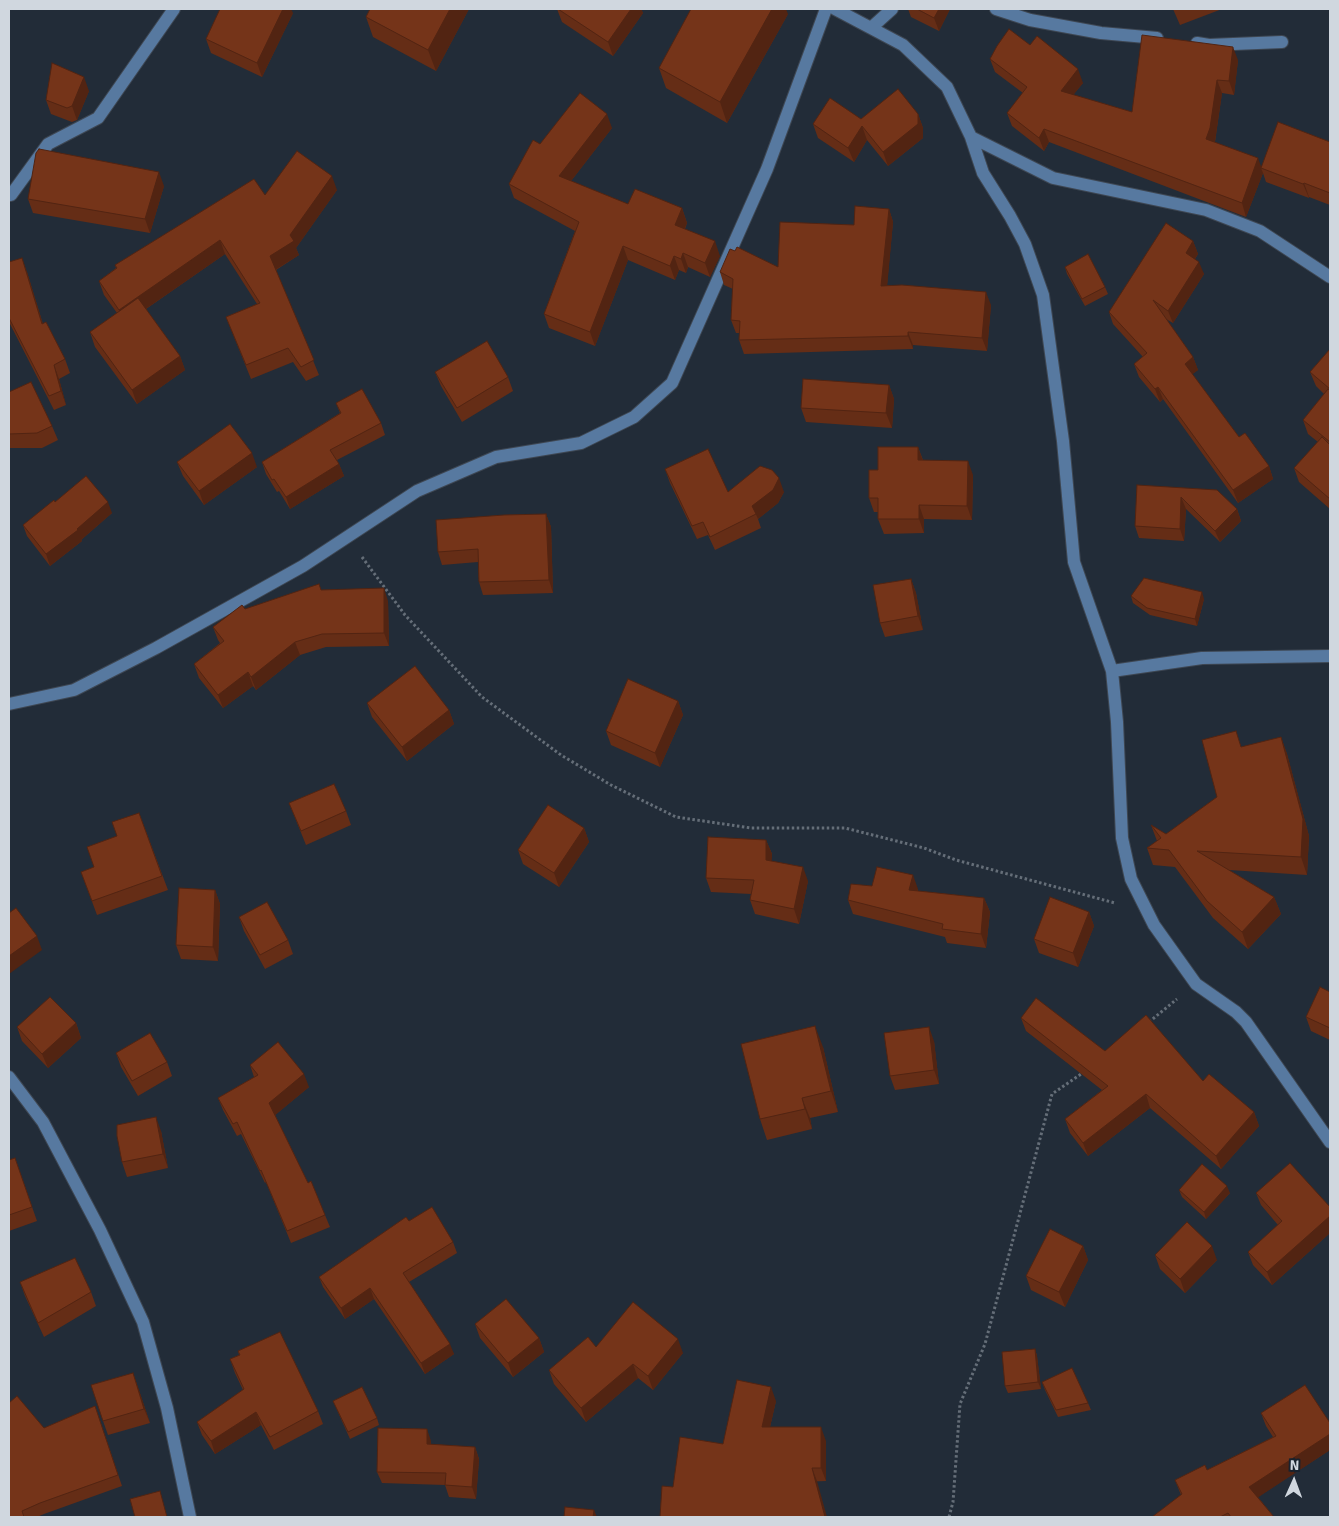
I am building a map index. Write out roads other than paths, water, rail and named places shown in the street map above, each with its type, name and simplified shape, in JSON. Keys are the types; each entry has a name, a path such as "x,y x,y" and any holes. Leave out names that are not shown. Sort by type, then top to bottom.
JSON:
{"street":[{"path":"9,195 11,195 48,144 98,118 174,9"},
{"path":"9,704 74,690 156,648 303,566 417,491 496,457 581,443 634,417 672,382 767,169 826,9"},
{"path":"836,9 903,45 947,87 971,138 983,173 1025,244 1043,295 1063,442 1074,562 1112,671 1117,722 1122,838 1131,879 1154,925 1196,984 1236,1012 1246,1022 1330,1142"},
{"path":"871,28 892,9"},
{"path":"996,9 1030,20 1101,33 1168,39"},
{"path":"1185,41 1209,44 1282,42"},
{"path":"971,138 1053,178 1206,210 1260,231 1330,277"},
{"path":"1112,671 1202,658 1330,656"},
{"path":"9,1077 43,1122 100,1230 143,1322 167,1408 190,1517"}]}
